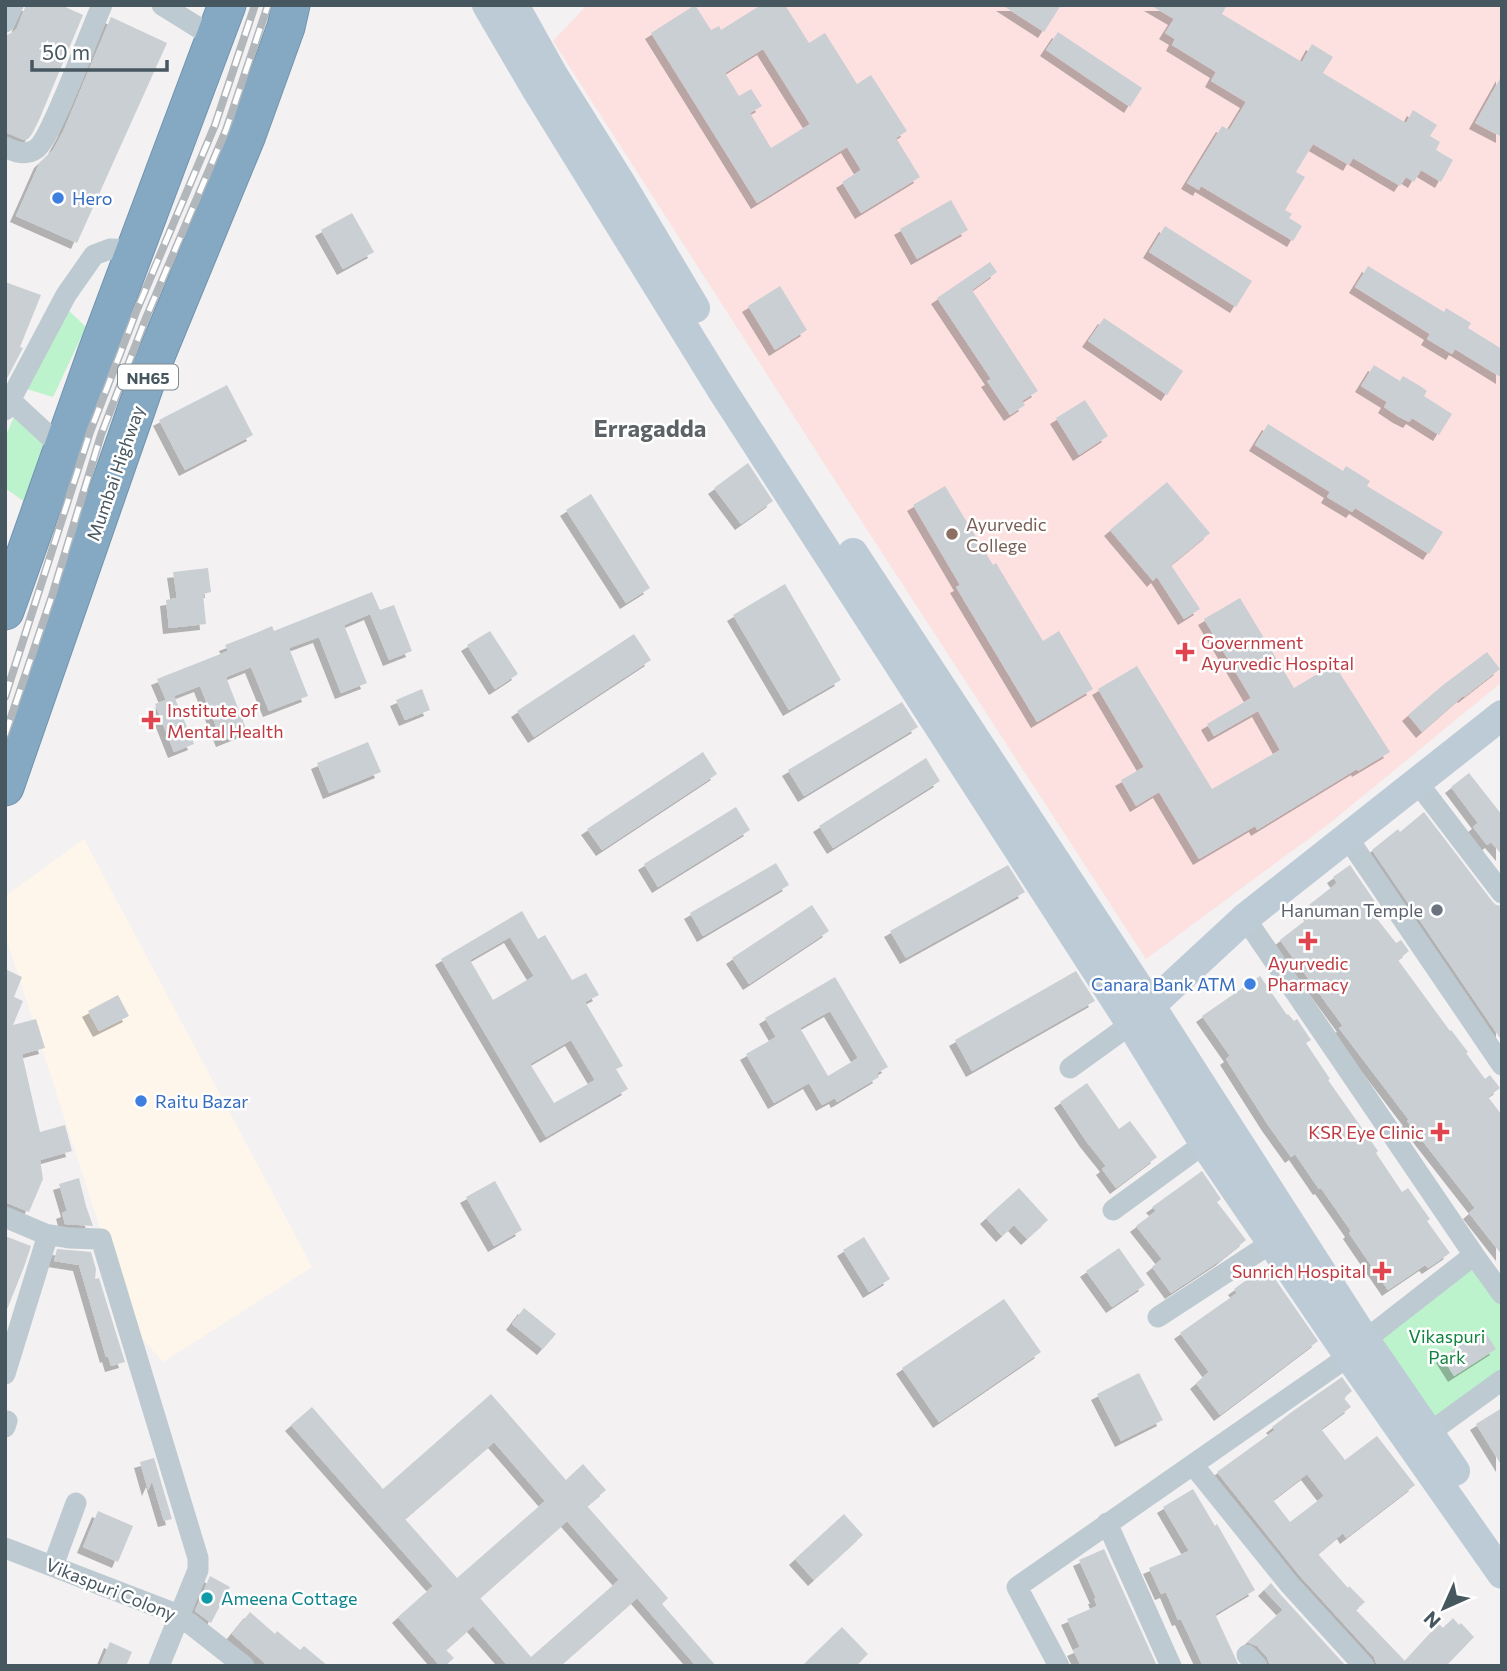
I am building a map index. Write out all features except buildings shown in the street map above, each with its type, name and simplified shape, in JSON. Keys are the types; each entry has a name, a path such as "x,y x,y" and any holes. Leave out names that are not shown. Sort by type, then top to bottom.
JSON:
{"highway":[{"name":"Mumbai Highway","path":"5,787 14,739 149,373 247,135 292,5"},
{"name":"NH65","path":"5,611 96,354 221,22"}],"main road":[{"path":"487,5 534,88 722,390 1140,1014 1228,1126 1283,1235 1502,1574"},
{"path":"514,5 553,75 736,376 1140,1014 1204,1143 1283,1235"},
{"path":"1140,1014 1245,918 1501,716"},
{"path":"1357,1348 1429,1433 1502,1541"}],"street":[{"path":"5,22 13,5"},
{"path":"5,147 26,153 36,150 41,144 55,118 102,5"},
{"path":"162,5 221,22"},
{"path":"62,448 7,403 66,295 94,254 110,249 136,250"},
{"path":"1417,782 1502,893"},
{"path":"1347,837 1502,1065"},
{"path":"1245,918 1502,1294"},
{"path":"1070,1068 1140,1014"},
{"path":"1113,1210 1228,1126"},
{"path":"5,1217 44,1234 101,1239 104,1247 198,1558 198,1570 159,1666"},
{"path":"5,1374 46,1241 44,1234"},
{"path":"1157,1317 1283,1235"},
{"path":"1059,1666 1017,1587 1357,1348 1474,1255"},
{"path":"1429,1433 1502,1380"},
{"path":"1193,1465 1290,1585 1364,1666"},
{"path":"53,1566 76,1503"},
{"path":"1107,1523 1171,1666"},
{"name":"Vikaspuri Colony","path":"5,1548 179,1615 244,1666"}],"shaded area":[{"path":"587,5 1502,5 1502,682 1330,823 1146,959 553,41"},
{"name":"Raitu Bazar","path":"84,839 312,1267 163,1362 132,1327 5,934 5,896"}],"green space":[{"path":"64,306 86,327 53,397 27,389"},
{"path":"14,417 54,451 29,505 5,488 5,437"},
{"name":"Vikaspuri Park","path":"1472,1259 1502,1300 1502,1377 1434,1425 1376,1335"}],"railway":[{"path":"5,697 90,432 136,312 215,125 255,5"},
{"path":"5,735 52,596 101,435 146,318 226,130 268,5"}],"place":[{"name":"Hero","path":"58,198"},
{"name":"Ayurvedic College","path":"952,534"},
{"name":"Government Ayurvedic Hospital","path":"1185,652"},
{"name":"Institute of Mental Health","path":"151,720"},
{"name":"Hanuman Temple","path":"1437,910"},
{"name":"Ayurvedic Pharmacy","path":"1308,941"},
{"name":"Canara Bank ATM","path":"1250,984"},
{"name":"Raitu Bazar","path":"141,1101"},
{"name":"KSR Eye Clinic","path":"1440,1132"},
{"name":"Sunrich Hospital","path":"1382,1271"},
{"name":"Ameena Cottage","path":"207,1598"}],"district":[{"name":"Erragadda","path":"650,427"}]}
